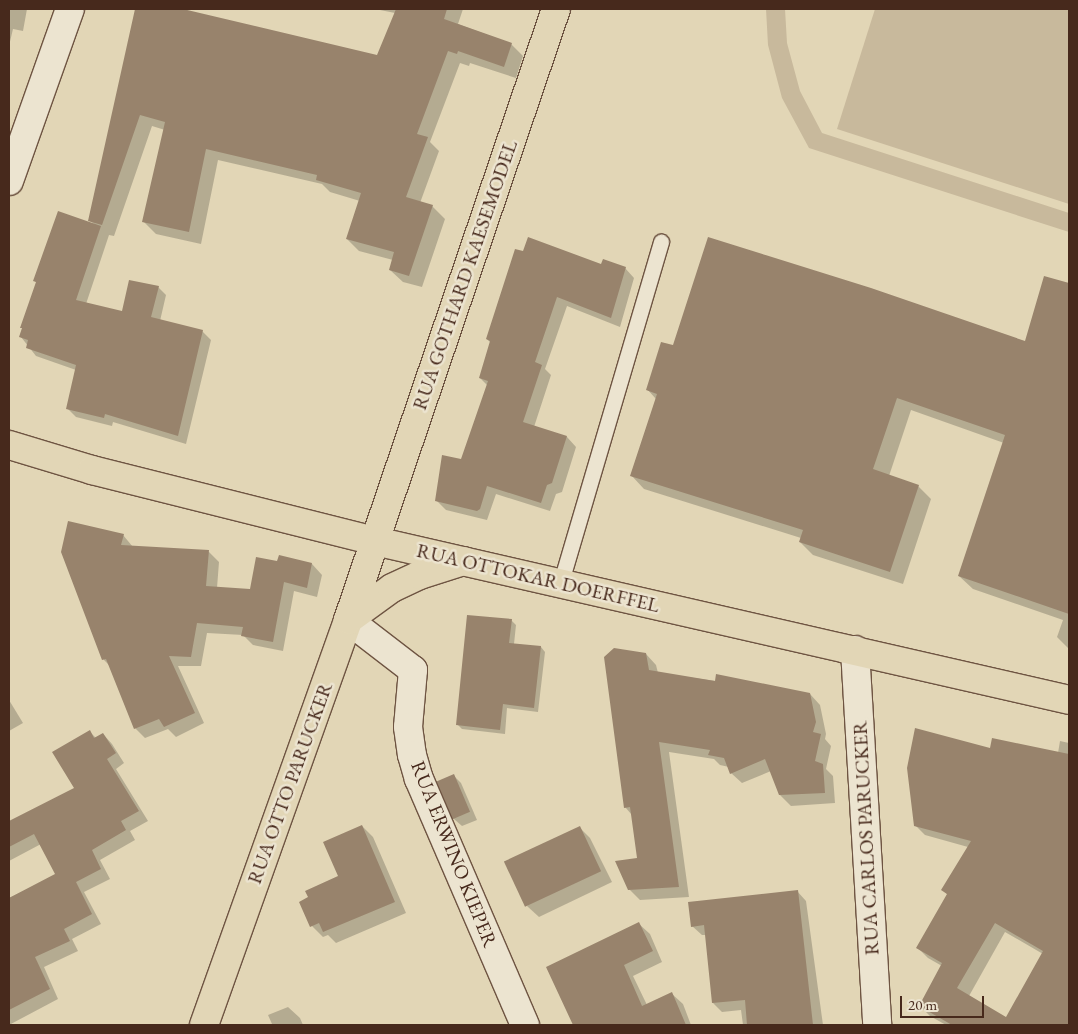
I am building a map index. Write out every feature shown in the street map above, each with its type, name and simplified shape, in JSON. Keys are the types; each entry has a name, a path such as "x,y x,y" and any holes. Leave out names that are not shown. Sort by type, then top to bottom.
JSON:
{"main road":[{"name":"RUA GOTHARD KAESEMODEL","path":"375,541 556,9"},
{"name":"RUA OTTOKAR DOERFFEL","path":"9,445 92,470 375,541 560,585 855,650 1069,700"},
{"name":"RUA OTTO PARUCKER","path":"204,1025 375,541"},
{"path":"348,620 392,588 420,575 464,561"}],"street":[{"path":"9,181 70,9"},
{"name":"RUA ERWINO KIEPER","path":"348,620 413,670 408,727 412,755 419,779 525,1025"},
{"name":"RUA CARLOS PARUCKER","path":"855,650 877,1025"}],"lane":[{"path":"560,585 661,242"}],"shaded area":[{"path":"766,9 785,9 787,43 800,91 822,133 1069,213 1069,232 809,148 782,98 768,45"},
{"path":"875,9 1069,9 1069,204 837,129"}],"building":[{"path":"135,9 183,9 377,55 396,9 447,9 444,19 512,43 504,67 458,51 457,54 448,51 417,134 428,137 406,197 433,205 409,276 389,270 394,252 346,239 361,193 316,180 317,175 206,149 189,232 142,222 165,122 140,115 102,225 88,221"},
{"path":"58,211 101,226 76,300 122,311 129,280 159,286 151,317 203,330 178,436 105,414 104,418 66,409 76,365 26,348 28,340 19,337 22,328 20,328 36,282 33,281"},
{"path":"528,237 601,264 603,259 626,267 611,318 557,297 535,362 542,365 523,422 567,436 552,483 547,485 541,503 487,486 480,509 477,511 435,501 442,455 461,459 488,381 479,378 490,341 486,339 515,249 523,251"},
{"path":"708,237 871,288 1025,341 1044,276 1069,283 1069,614 958,576 1005,435 897,398 873,469 919,485 890,572 799,542 803,530 630,476 657,394 646,390 661,342 673,345"},
{"path":"68,521 124,534 121,545 209,550 206,586 250,589 256,557 277,561 279,555 312,563 307,588 284,582 273,642 241,636 243,627 197,623 191,657 169,656 195,713 164,727 159,719 134,729 106,659 102,660 61,552"},
{"path":"467,615 512,619 509,643 541,646 534,708 503,704 500,730 456,725"},
{"path":"614,648 646,653 649,670 715,681 716,674 810,693 816,722 813,732 821,734 815,761 823,764 825,793 779,795 765,759 730,774 724,758 708,755 710,750 659,742 679,887 628,890 615,861 637,858 630,807 624,808 604,657"},
{"path":"915,728 990,748 992,738 1069,754 1069,1025 952,1025 919,1006 942,963 916,948 947,894 941,890 971,841 914,826 907,768","holes":["995,923 1043,951 1006,1017 957,988"]},
{"path":"90,730 94,738 103,733 116,753 107,759 139,811 121,821 126,830 92,850 101,869 76,882 92,914 64,929 70,941 35,957 50,989 9,1010 9,898 55,874 34,834 9,847 9,821 74,788 52,752"},
{"path":"454,774 470,812 453,819 437,781"},
{"path":"362,825 395,902 323,932 319,923 310,927 299,902 308,897 305,891 338,876 323,842"},
{"path":"580,826 601,871 525,907 504,861"},
{"path":"798,890 813,1025 747,1025 745,1000 712,1003 704,925 691,927 688,902"},
{"path":"639,922 653,951 624,965 642,1006 672,992 686,1025 573,1025 546,967"}]}
